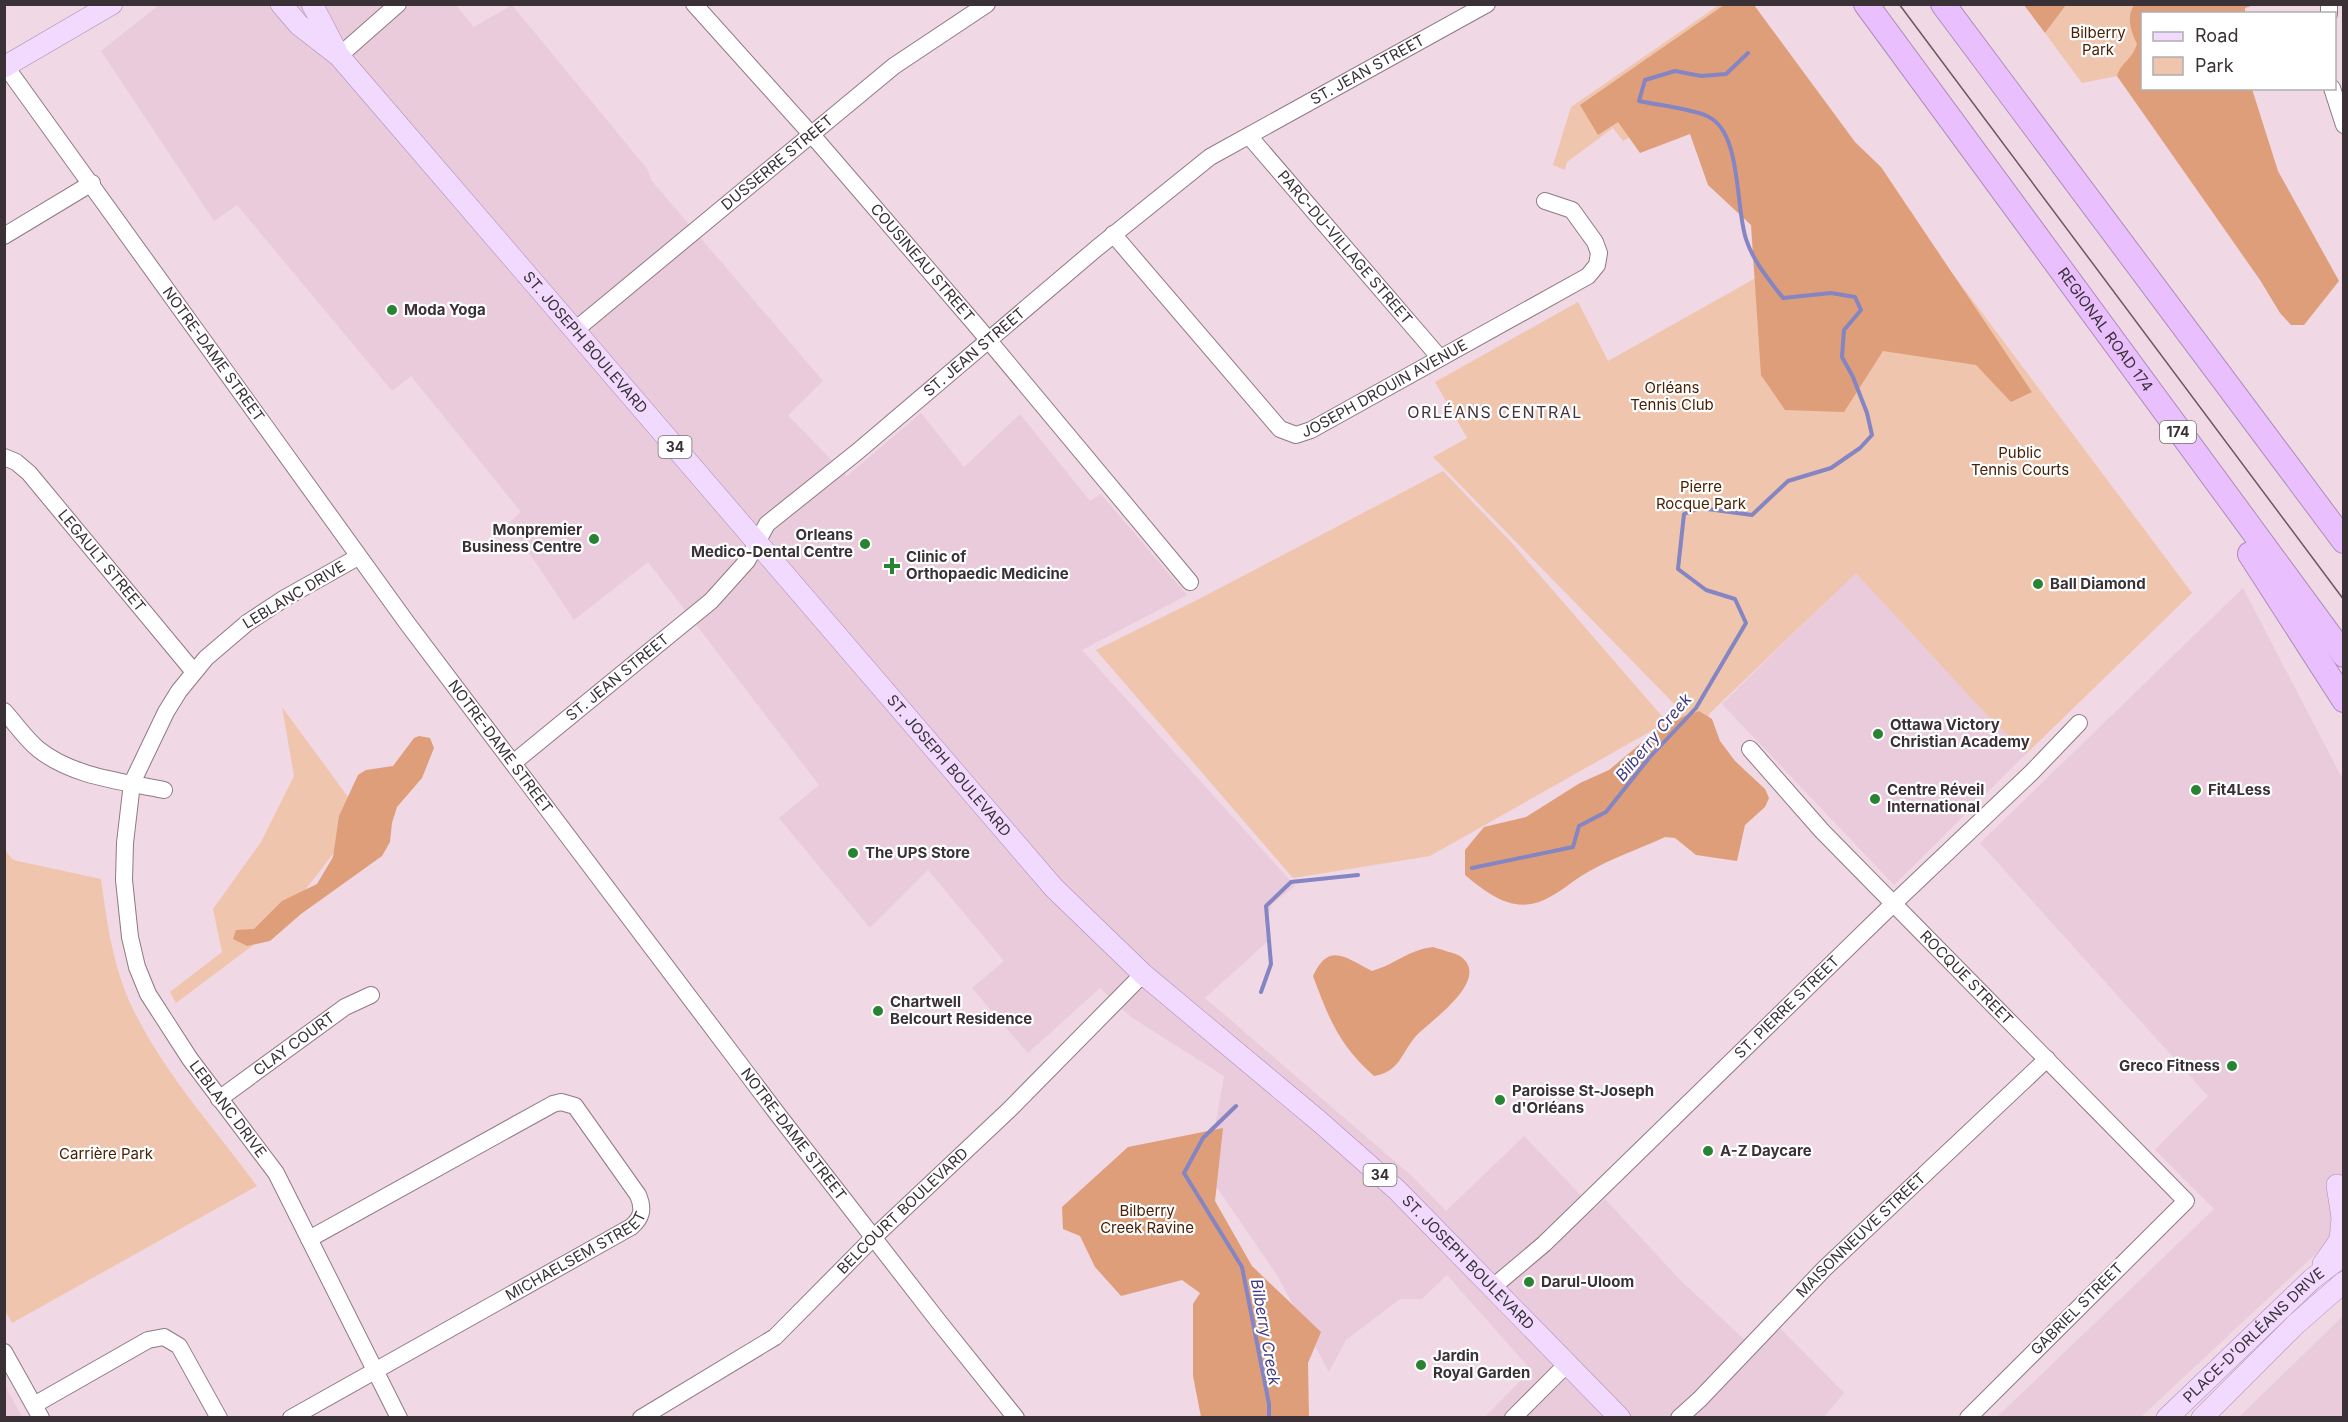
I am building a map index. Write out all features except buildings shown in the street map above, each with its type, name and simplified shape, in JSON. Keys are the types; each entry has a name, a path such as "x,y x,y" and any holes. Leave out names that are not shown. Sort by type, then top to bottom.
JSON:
{"highway":[{"name":"REGIONAL ROAD 174","path":"1866,4 2013,208 2343,656"},
{"path":"1943,4 2343,541"},
{"path":"2013,208 2176,435 2343,700"},
{"path":"2239,403 2343,531"}],"main road":[{"path":"5,65 112,4"},
{"name":"ST. JOSEPH BOULEVARD","path":"281,4 299,26 339,56 1045,879 1143,975 1320,1122 1397,1190 1620,1418"},
{"name":"ST. JOSEPH BOULEVARD","path":"312,4 339,56"},
{"path":"2312,1279 2340,1240 2342,1218 2337,1185"},
{"name":"PLACE-D'ORLÉANS DRIVE","path":"2167,1418 2312,1279 2343,1255"},
{"name":"PLACE-D'ORLÉANS DRIVE","path":"2202,1418 2334,1294 2343,1282"}],"street":[{"path":"339,56 398,4"},
{"name":"COUSINEAU STREET","path":"694,4 810,134 1190,582"},
{"name":"DUSSERRE STREET","path":"574,331 894,66 987,4"},
{"name":"ST. JEAN STREET","path":"513,763 711,601 747,561 767,524 857,452 1113,234 1210,157 1487,4"},
{"name":"NOTRE-DAME STREET","path":"5,65 255,409 358,557 873,1238 1016,1418"},
{"path":"2333,90 2343,125"},
{"name":"PARC-DU-VILLAGE STREET","path":"1250,136 1440,358"},
{"path":"4,236 92,183"},
{"name":"JOSEPH DROUIN AVENUE","path":"1113,234 1280,429 1296,435 1311,430 1588,276 1597,265 1599,253 1595,242 1572,210 1545,201"},
{"name":"LEGAULT STREET","path":"4,458 16,462 29,473 194,672"},
{"name":"LEBLANC DRIVE","path":"358,557 247,622 221,643 194,672 166,711 132,783 125,843 124,880 130,937 137,966 148,994 189,1059 276,1173 399,1418"},
{"path":"4,711 37,747 51,758 79,771 164,790"},
{"name":"ST. PIERRE STREET","path":"1493,1287 1544,1244 1893,904 2024,780 2079,723"},
{"name":"ROCQUE STREET","path":"1750,749 1822,831 2186,1201"},
{"name":"BELCOURT BOULEVARD","path":"641,1418 744,1358 775,1337 873,1238 1010,1109 1143,975"},
{"name":"CLAY COURT","path":"219,1099 345,1007 371,994"},
{"name":"MAISONNEUVE STREET","path":"1679,1418 1825,1268 2047,1059"},
{"name":"MICHAELSEM STREET","path":"291,1418 631,1227 638,1222 642,1212 642,1203 575,1106 561,1102 553,1104 309,1239"},
{"name":"GABRIEL STREET","path":"1968,1418 2186,1201"},
{"path":"4,1352 37,1411 148,1340 164,1337 179,1346 219,1418"},
{"path":"1513,1418 1567,1364"}],"shaded area":[{"path":"159,5 456,5 474,27 512,5 648,170 651,180 823,381 788,415 847,476 921,413 964,467 1020,414 1090,501 1101,494 1187,595 1082,650 1295,886 1272,904 1265,928 1268,941 1205,998 1413,1177 1446,1211 1524,1136 1594,1209 1605,1199 1681,1281 1757,1351 1779,1327 1844,1393 1824,1417 1485,1417 1531,1370 1447,1275 1422,1299 1400,1299 1346,1340 1329,1372 1277,1275 1207,1173 1224,1076 1131,1017 1100,988 1028,1053 972,988 1004,961 928,870 870,928 779,818 819,785 648,562 574,620 509,523 521,512 411,376 392,391 237,205 214,221 101,51"},
{"name":"Ottawa Victory Christian Academy","path":"1856,572 1985,713 2026,754 1894,885 1722,704"},
{"path":"2243,588 2343,780 2343,1233 2321,1249 2141,1417 1997,1417 2214,1209 2155,1150 2208,1096 1980,843"},
{"path":"2343,1316 2343,1417 2239,1417"},
{"path":"5,1385 22,1417 5,1417"}],"green space":[{"path":"1719,5 1737,5 1775,56 1623,141 1613,128 1567,162 1565,170 1553,165 1571,107"},
{"path":"1724,5 1754,5 1855,142 1881,167 2032,392 2011,402 1976,365 1883,351 1844,412 1785,410 1761,375 1751,225 1708,185 1690,134 1640,153 1618,122 1598,135 1580,105"},
{"path":"2024,5 2066,5 2045,33"},
{"name":"Bilberry Park","path":"2066,5 2252,5 2141,12 2141,63 2117,76 2082,83 2045,33"},
{"path":"2134,5 2254,5 2245,8 2245,12 2141,12 2141,90 2252,90 2278,171 2339,281 2304,325 2291,325 2280,313 2260,280 2117,76 2137,44 2131,29"},
{"name":"Pierre Rocque Park","path":"1770,270 1826,345 1953,274 2192,593 2026,754 1985,713 1856,573 1710,713 1706,721 1681,720 1681,711 1433,457 1467,438 1435,382 1578,302 1608,361"},
{"path":"1443,471 1511,542 1667,722 1430,856 1293,878 1096,650 1197,600"},
{"path":"282,707 362,816 276,928 176,1003 170,992 222,952 213,909 261,842 294,776"},
{"path":"1699,711 1712,719 1720,741 1735,761 1765,789 1769,798 1765,807 1745,825 1737,861 1696,855 1675,838 1665,837 1597,867 1544,900 1522,905 1492,895 1465,875 1465,850 1484,827 1526,817 1580,783 1609,770 1665,723"},
{"path":"419,736 430,738 434,748 422,778 397,807 390,842 382,856 301,914 270,941 247,946 233,939 236,930 254,929 282,901 317,884 333,857 339,816 358,775 366,770 393,766 414,738"},
{"name":"Carrière Park","path":"5,850 13,860 101,879 108,929 120,978 133,1009 175,1078 257,1186 12,1323 4,1309"},
{"path":"1433,947 1460,956 1468,965 1469,976 1464,987 1456,999 1416,1036 1395,1066 1383,1074 1374,1076 1362,1065 1336,1031 1313,976 1319,965 1332,956 1339,955 1372,971 1416,951"},
{"name":"Bilberry Creek Ravine","path":"1223,1128 1215,1201 1252,1266 1321,1332 1308,1363 1309,1417 1201,1417 1193,1376 1193,1304 1200,1293 1182,1280 1121,1296 1095,1267 1080,1236 1063,1229 1062,1207 1128,1147"}],"waterway":[{"name":"Bilberry Creek","path":"1472,868 1573,847 1579,826 1606,812 1649,758 1696,708 1746,623 1735,599 1706,590 1678,569 1684,514 1700,508 1752,515 1788,481 1831,468 1860,448 1872,435 1867,413 1853,377 1842,357 1844,330 1861,310 1855,297 1831,293 1783,298 1757,263 1746,239 1732,153 1718,124 1707,116 1684,109 1639,101 1645,80 1675,71 1701,76 1726,74 1748,53"},
{"path":"1261,992 1271,964 1266,906 1291,882 1358,875"},
{"name":"Bilberry Creek","path":"1236,1106 1203,1138 1184,1173 1242,1267 1269,1404 1269,1418"}],"tram line":[{"path":"1899,4 2344,600"}],"place":[{"name":"Moda Yoga","path":"392,310"},
{"name":"Monpremier Business Centre","path":"594,539"},
{"name":"Orleans Medico-Dental Centre","path":"865,544"},
{"name":"Clinic of Orthopaedic Medicine","path":"892,566"},
{"name":"Ball Diamond","path":"2038,584"},
{"name":"Ottawa Victory Christian Academy","path":"1878,734"},
{"name":"Fit4Less","path":"2196,790"},
{"name":"Centre Réveil International","path":"1875,799"},
{"name":"The UPS Store","path":"853,853"},
{"name":"Chartwell Belcourt Residence","path":"878,1011"},
{"name":"Greco Fitness","path":"2232,1066"},
{"name":"Paroisse St-Joseph d'Orléans","path":"1500,1100"},
{"name":"A-Z Daycare","path":"1708,1151"},
{"name":"Darul-Uloom","path":"1529,1282"},
{"name":"Jardin Royal Garden","path":"1421,1365"}],"district":[{"name":"ORLÉANS CENTRAL","path":"1495,412"}],"park label":[{"name":"Orléans Tennis Club","path":"1672,396"},
{"name":"Public Tennis Courts","path":"2020,462"}]}
